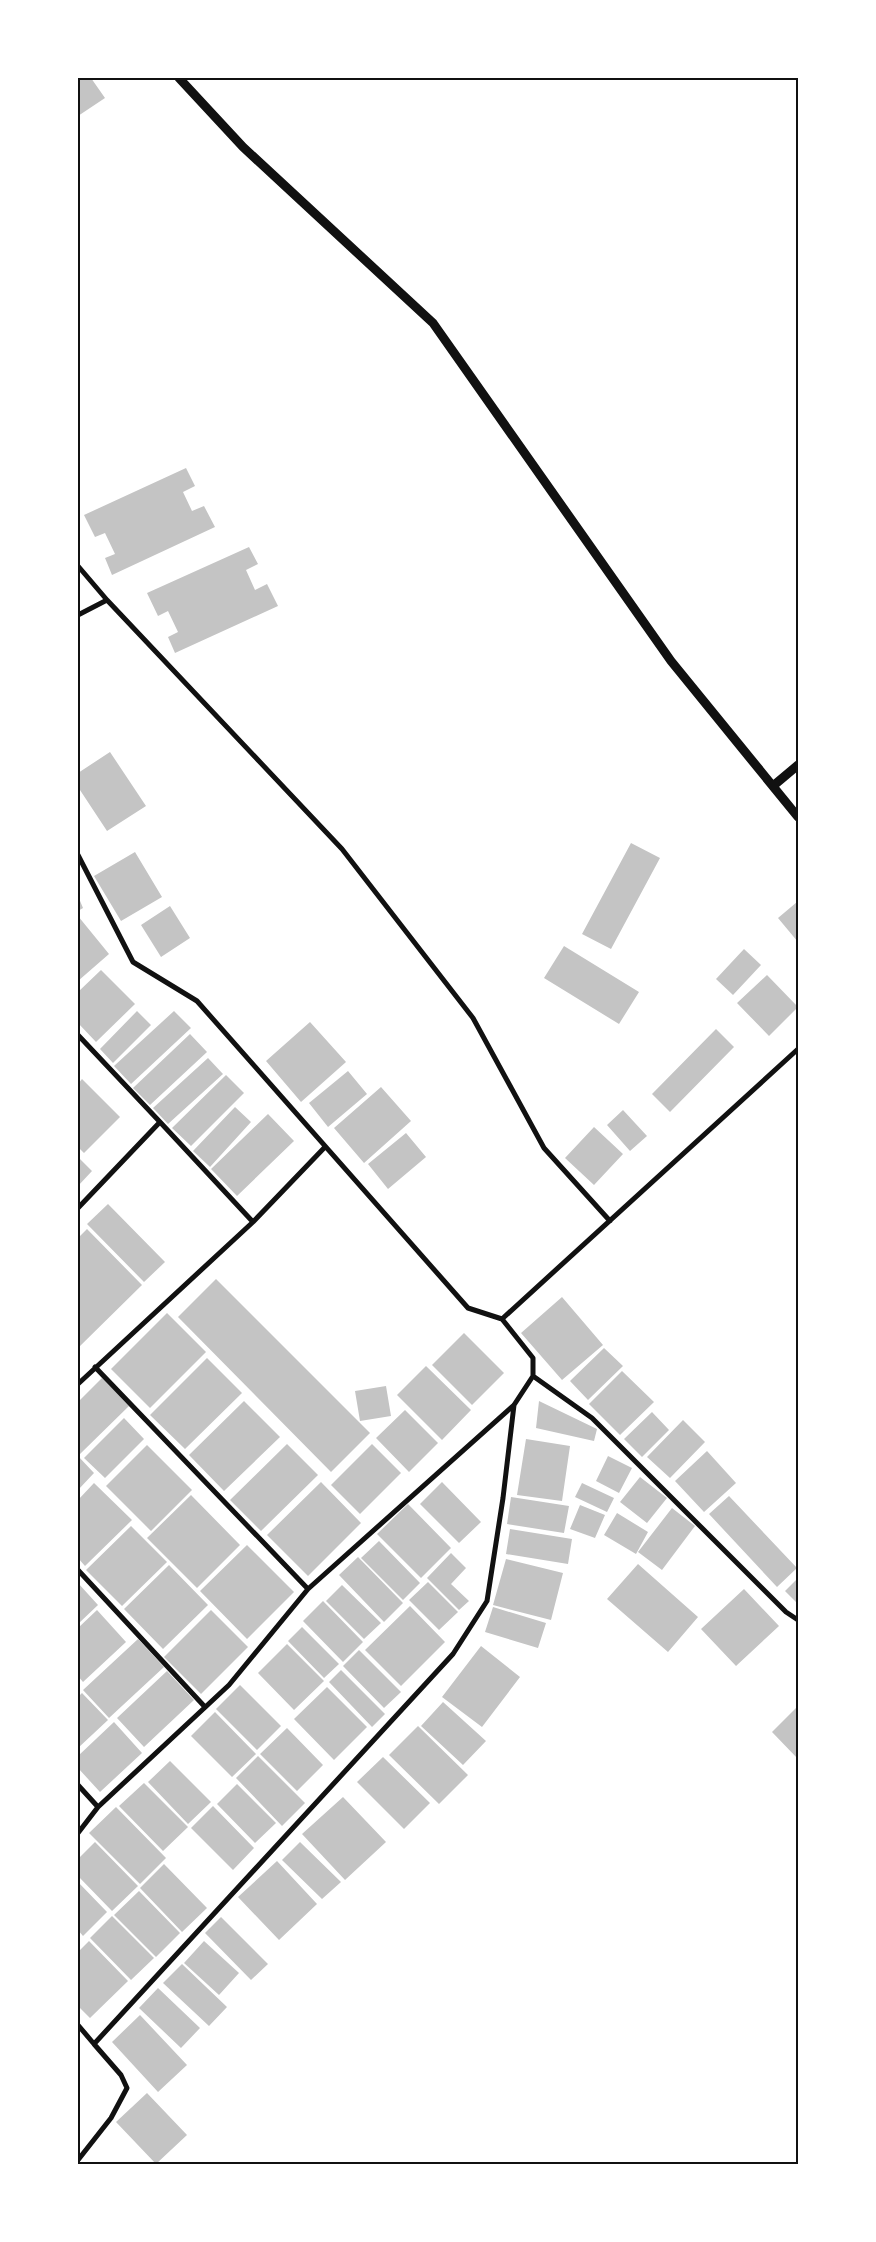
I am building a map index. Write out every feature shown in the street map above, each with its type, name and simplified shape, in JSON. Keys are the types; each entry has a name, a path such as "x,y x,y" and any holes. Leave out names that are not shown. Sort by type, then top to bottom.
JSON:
{"street":[{"path":"179,78 244,147 433,323 672,662 798,817"},
{"path":"78,566 107,600 342,849 473,1018 544,1148 610,1221"},
{"path":"78,615 107,600"},
{"path":"773,786 798,765"},
{"path":"78,855 133,962 197,1001 468,1308 502,1319 533,1358 533,1376 514,1406 308,1589 229,1685 98,1807 78,1833"},
{"path":"78,1035 253,1222"},
{"path":"502,1319 798,1049"},
{"path":"78,1208 160,1122"},
{"path":"78,1384 253,1222 325,1148"},
{"path":"95,1367 308,1589"},
{"path":"533,1376 592,1418 786,1612 798,1620"},
{"path":"94,2044 453,1654 487,1601 504,1498 514,1406"},
{"path":"78,1570 204,1707"},
{"path":"78,1785 98,1807"},
{"path":"78,2025 121,2075 127,2088 111,2118 78,2160"}],"building":[{"path":"78,78 91,78 105,98 78,116"},
{"path":"186,468 195,486 183,492 192,511 204,506 215,527 112,575 105,558 115,554 105,533 95,537 84,515"},
{"path":"249,547 258,564 246,570 255,590 267,584 278,606 175,653 168,637 178,632 168,611 158,616 147,593"},
{"path":"110,752 146,806 107,831 78,787 78,773"},
{"path":"631,843 660,858 611,949 582,934"},
{"path":"135,852 162,897 121,921 94,876"},
{"path":"78,896 83,908 78,911"},
{"path":"797,902 798,904 798,942 778,918"},
{"path":"170,906 190,938 161,957 141,925"},
{"path":"78,916 109,954 78,981"},
{"path":"564,946 639,992 619,1024 544,978"},
{"path":"744,949 761,965 733,995 716,979"},
{"path":"101,970 135,1004 96,1042 78,1023 78,992"},
{"path":"767,975 798,1007 769,1036 737,1003"},
{"path":"137,1011 151,1025 113,1063 100,1049"},
{"path":"174,1011 191,1028 131,1084 114,1066"},
{"path":"310,1022 346,1062 301,1102 266,1061"},
{"path":"716,1029 734,1047 670,1112 652,1094"},
{"path":"190,1034 207,1052 150,1105 133,1088"},
{"path":"208,1058 223,1074 168,1124 153,1108"},
{"path":"348,1071 367,1094 328,1127 309,1103"},
{"path":"226,1075 244,1093 191,1146 172,1128"},
{"path":"82,1079 120,1117 84,1153 78,1147 78,1084"},
{"path":"381,1087 411,1121 364,1163 334,1128"},
{"path":"235,1107 251,1122 210,1167 193,1151"},
{"path":"623,1110 647,1136 630,1151 607,1125"},
{"path":"268,1114 294,1141 237,1196 211,1169"},
{"path":"594,1127 623,1154 594,1185 565,1158"},
{"path":"406,1133 426,1157 388,1189 368,1164"},
{"path":"78,1157 92,1171 78,1186"},
{"path":"108,1204 165,1262 144,1282 87,1224"},
{"path":"87,1229 142,1285 78,1348 78,1238"},
{"path":"216,1279 370,1433 331,1472 178,1317"},
{"path":"562,1297 603,1345 562,1380 521,1333"},
{"path":"167,1313 206,1352 150,1408 111,1369"},
{"path":"464,1333 504,1373 472,1405 432,1365"},
{"path":"604,1348 623,1366 588,1400 570,1381"},
{"path":"207,1358 242,1393 185,1449 150,1415"},
{"path":"426,1366 471,1410 442,1440 397,1395"},
{"path":"622,1371 654,1402 620,1435 589,1404"},
{"path":"102,1378 129,1406 80,1454 78,1452 78,1402"},
{"path":"386,1386 391,1416 360,1421 355,1391"},
{"path":"244,1401 280,1437 224,1491 189,1455"},
{"path":"539,1401 597,1429 594,1441 536,1428"},
{"path":"405,1410 438,1443 409,1472 376,1438"},
{"path":"652,1412 669,1430 642,1457 624,1439"},
{"path":"124,1418 144,1439 105,1478 84,1458"},
{"path":"683,1420 705,1442 670,1478 647,1457"},
{"path":"526,1439 570,1446 562,1501 517,1495"},
{"path":"287,1444 318,1475 261,1531 230,1500"},
{"path":"372,1444 401,1473 360,1514 331,1485"},
{"path":"147,1445 192,1490 151,1531 106,1486"},
{"path":"707,1451 736,1483 704,1512 675,1481"},
{"path":"78,1456 94,1473 78,1490"},
{"path":"608,1456 632,1468 619,1493 596,1481"},
{"path":"640,1477 667,1498 647,1523 620,1502"},
{"path":"321,1482 361,1523 308,1576 267,1535"},
{"path":"442,1482 481,1522 459,1543 420,1504"},
{"path":"94,1483 132,1520 85,1566 78,1558 78,1500"},
{"path":"582,1483 614,1498 607,1512 575,1497"},
{"path":"191,1495 240,1545 197,1588 147,1538"},
{"path":"729,1496 797,1568 777,1587 709,1514"},
{"path":"511,1497 569,1506 564,1533 507,1524"},
{"path":"408,1504 451,1548 421,1578 377,1534"},
{"path":"580,1505 605,1515 595,1538 570,1529"},
{"path":"672,1508 695,1526 662,1570 638,1552"},
{"path":"617,1513 648,1532 636,1554 604,1535"},
{"path":"131,1526 167,1562 122,1606 86,1570"},
{"path":"510,1529 572,1539 568,1564 506,1554"},
{"path":"379,1541 420,1583 403,1600 361,1558"},
{"path":"247,1545 294,1592 247,1639 200,1591"},
{"path":"451,1553 466,1568 451,1584 469,1601 459,1610 427,1578"},
{"path":"358,1557 403,1603 384,1622 339,1575"},
{"path":"506,1559 563,1573 551,1620 493,1605"},
{"path":"638,1564 698,1617 668,1652 607,1599"},
{"path":"169,1565 208,1605 163,1649 124,1609"},
{"path":"798,1578 798,1604 785,1591"},
{"path":"428,1582 458,1612 439,1630 409,1600"},
{"path":"78,1583 98,1605 78,1624"},
{"path":"342,1585 381,1623 364,1639 326,1601"},
{"path":"744,1589 779,1626 736,1666 701,1629"},
{"path":"323,1601 363,1642 343,1662 303,1621"},
{"path":"410,1606 445,1642 401,1686 365,1650"},
{"path":"493,1607 546,1623 538,1648 485,1632"},
{"path":"97,1610 126,1642 83,1682 78,1676 78,1628"},
{"path":"211,1610 248,1647 201,1694 164,1657"},
{"path":"302,1627 339,1664 324,1678 288,1641"},
{"path":"138,1639 164,1667 109,1718 83,1690"},
{"path":"287,1644 324,1681 294,1710 258,1673"},
{"path":"481,1646 520,1677 482,1727 442,1697"},
{"path":"359,1650 401,1692 384,1708 343,1666"},
{"path":"341,1670 385,1714 372,1727 329,1682"},
{"path":"167,1671 194,1700 144,1747 117,1718"},
{"path":"240,1685 281,1726 257,1750 216,1709"},
{"path":"327,1687 367,1727 334,1760 294,1719"},
{"path":"82,1693 108,1720 78,1748 78,1697"},
{"path":"443,1702 486,1741 463,1765 421,1726"},
{"path":"798,1706 798,1759 772,1732"},
{"path":"215,1712 256,1754 232,1777 191,1736"},
{"path":"114,1722 142,1753 100,1792 78,1768 78,1756"},
{"path":"418,1726 468,1775 439,1804 389,1755"},
{"path":"287,1728 323,1765 297,1791 260,1754"},
{"path":"258,1756 305,1803 282,1826 236,1778"},
{"path":"383,1757 430,1803 404,1829 357,1782"},
{"path":"170,1761 211,1802 188,1824 148,1782"},
{"path":"144,1783 188,1827 163,1851 119,1806"},
{"path":"237,1784 276,1823 255,1843 217,1804"},
{"path":"343,1797 386,1842 345,1880 302,1834"},
{"path":"213,1806 254,1848 233,1870 191,1828"},
{"path":"116,1807 166,1858 140,1884 89,1833"},
{"path":"95,1842 138,1886 112,1911 78,1876 78,1859"},
{"path":"300,1842 341,1882 322,1899 282,1860"},
{"path":"277,1861 317,1904 279,1940 238,1897"},
{"path":"164,1864 207,1908 182,1932 140,1888"},
{"path":"78,1882 107,1912 83,1936 78,1930"},
{"path":"139,1891 180,1933 156,1957 114,1915"},
{"path":"112,1916 154,1958 131,1980 90,1938"},
{"path":"221,1917 268,1964 251,1980 205,1933"},
{"path":"89,1941 128,1981 90,2018 78,2006 78,1952"},
{"path":"204,1941 239,1973 219,1995 184,1963"},
{"path":"182,1964 227,2007 209,2026 163,1983"},
{"path":"158,1988 200,2028 181,2048 139,2008"},
{"path":"140,2015 187,2065 158,2092 112,2042"},
{"path":"147,2093 187,2135 156,2164 116,2122"}]}
